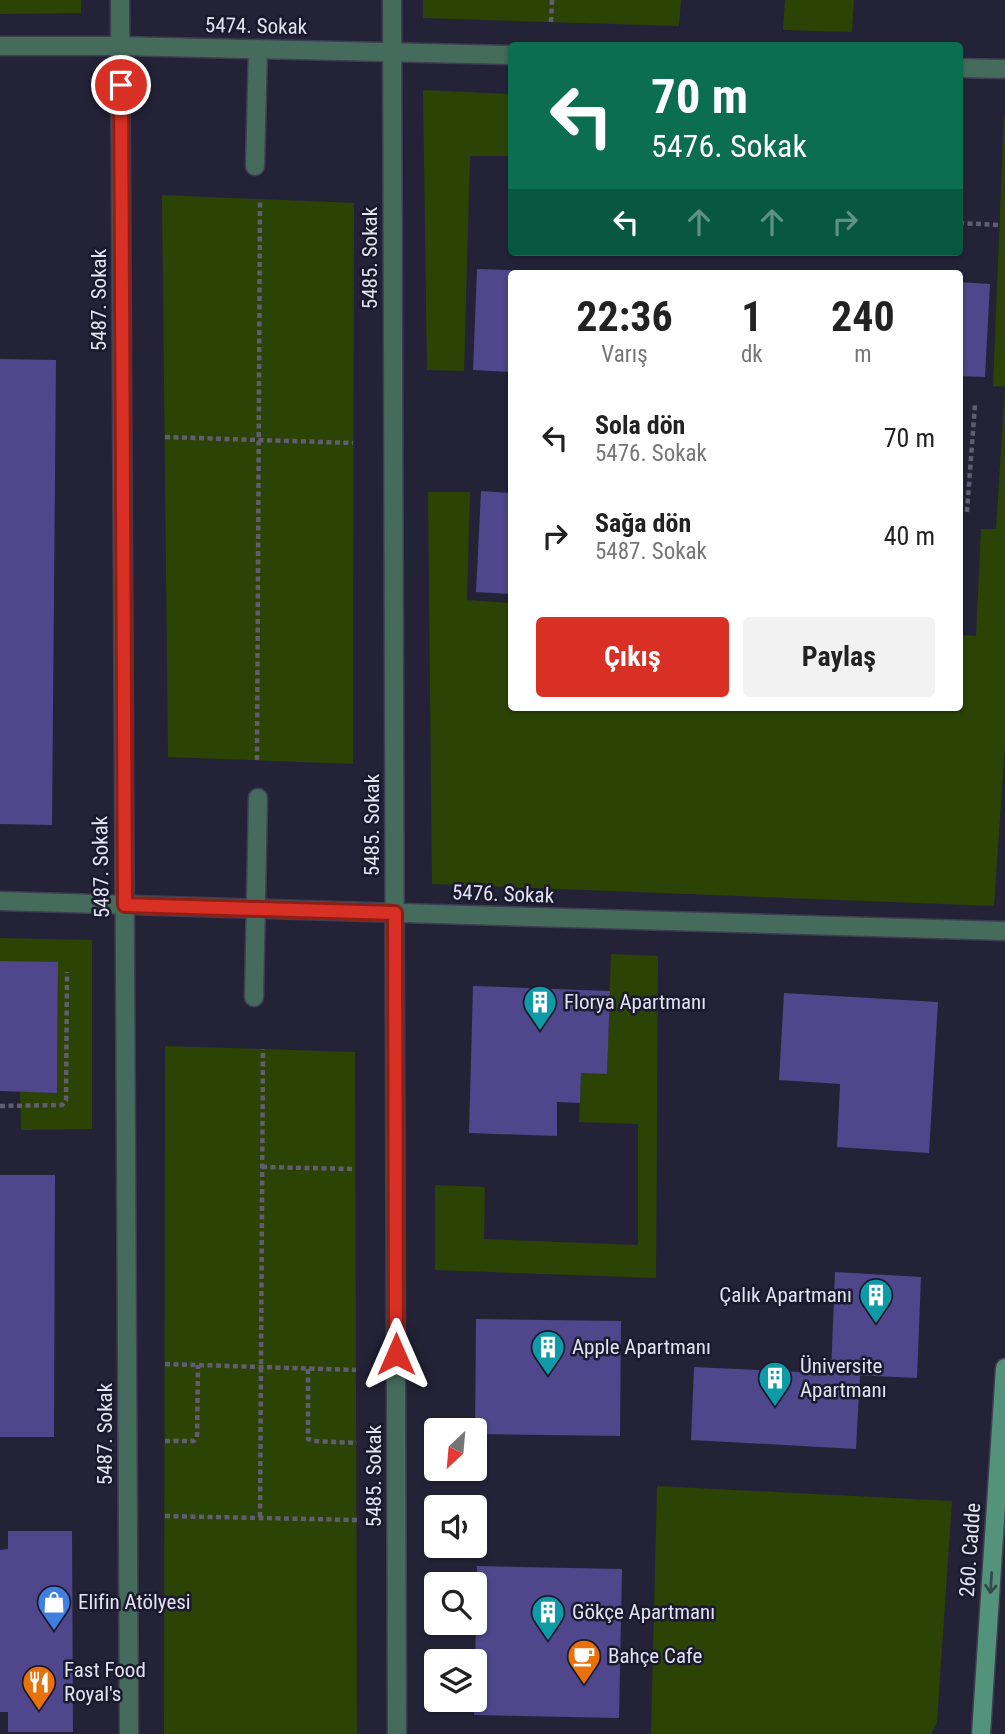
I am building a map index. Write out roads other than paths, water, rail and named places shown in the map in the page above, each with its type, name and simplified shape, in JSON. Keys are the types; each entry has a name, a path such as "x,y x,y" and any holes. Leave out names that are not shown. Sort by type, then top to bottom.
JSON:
{"street":[{"name":"5487. Sokak","path":"120,0 129,1734"},
{"name":"5485. Sokak","path":"392,0 397,1734"},
{"name":"5474. Sokak","path":"0,46 120,46 508,55"},
{"path":"255,166 258,49"},
{"path":"963,68 1005,69"},
{"path":"254,997 258,797"},
{"name":"5476. Sokak","path":"0,901 1005,931"},
{"name":"260. Cadde","path":"981,1734 1005,1368"}],"place":[{"name":"Florya Apartmanı","path":"540,1032"},
{"name":"Çalık Apartmanı","path":"876,1325"},
{"name":"Apple Apartmanı","path":"548,1377"},
{"name":"Üniversite Apartmanı","path":"775,1408"},
{"name":"Elifin Atölyesi","path":"54,1632"},
{"name":"Gökçe Apartmanı","path":"548,1642"},
{"name":"Bahçe Cafe","path":"584,1686"},
{"name":"Fast Food Royal's","path":"39,1712"}]}
